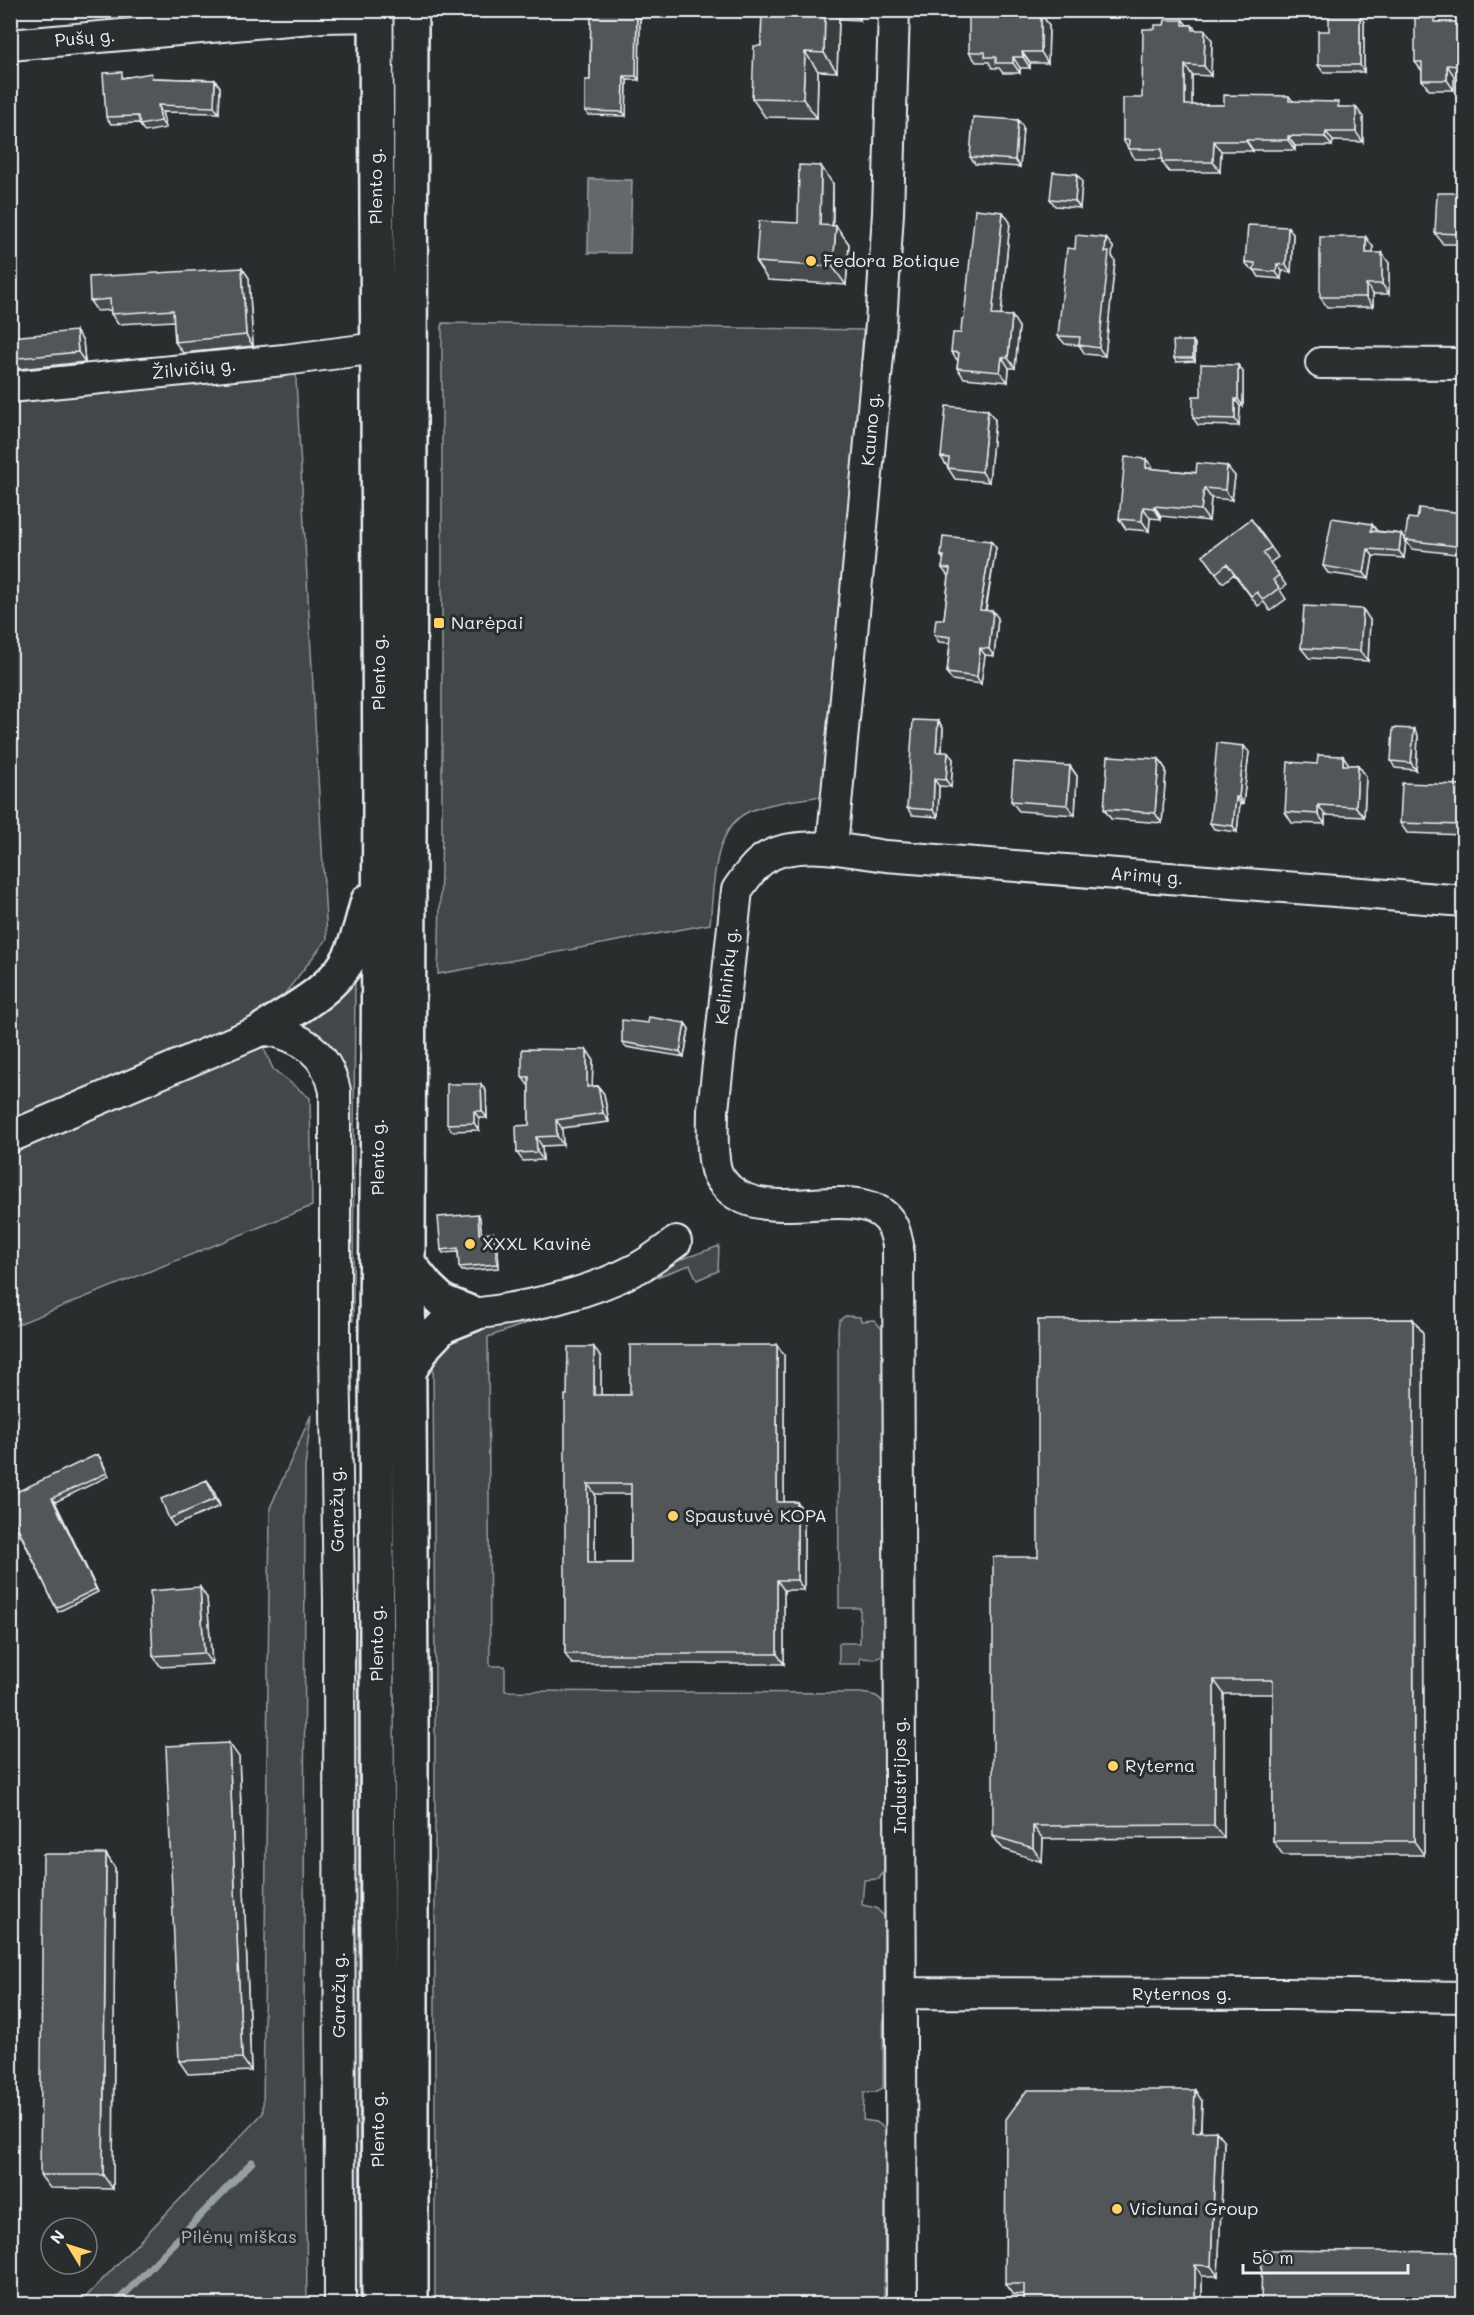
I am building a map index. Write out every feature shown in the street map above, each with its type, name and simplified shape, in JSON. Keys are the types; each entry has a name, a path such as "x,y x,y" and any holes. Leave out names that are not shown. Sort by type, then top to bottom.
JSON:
{"highway":[{"name":"Plento g.","path":"411,10 408,1263 411,2304"},
{"path":"411,54 428,10"},
{"name":"Plento g.","path":"376,13 379,861 376,1335 379,2304"},
{"path":"264,1029 327,985 346,963 358,938 379,861"},
{"path":"408,1263 428,1288 443,1302 473,1314"},
{"path":"408,1373 425,1346 443,1326 473,1314"}],"street":[{"name":"Kauno g.","path":"832,847 881,324 888,213 894,10"},
{"name":"Pušų g.","path":"10,45 376,13"},
{"name":"Žilvičių g.","path":"10,387 284,360 378,348"},
{"path":"1321,363 1464,364"},
{"name":"Arimų g.","path":"832,847 897,857 1464,901"},
{"name":"Kelininkų g.","path":"832,847 791,850 762,860 737,890 713,1110 716,1172 723,1183 747,1200 791,1205 843,1203 868,1207 881,1213 888,1220 898,1245"},
{"path":"10,1137 264,1029"},
{"name":"Garažų g.","path":"264,1029 286,1033 311,1048 327,1066 335,1091 334,1346 339,1602 340,2304"},
{"path":"473,1314 518,1308 602,1284 639,1267 676,1242"},
{"name":"Industrijos g.","path":"898,1245 902,2304"},
{"name":"Ryternos g.","path":"901,1993 1464,1997"}],"green space":[{"path":"442,323 863,330 847,627 822,796 767,805 737,819 721,845 714,877 710,924 438,974 442,834"},
{"path":"295,362 327,939 269,1014 263,1046 273,1069 310,1098 312,1206 11,1327 11,397"},
{"path":"355,967 353,1321 346,1321 339,1060 322,1036 296,1021"},
{"path":"719,1246 718,1271 697,1280 690,1265 488,1337 490,1666 505,1666 505,1691 860,1693 875,1696 882,1702 884,1706 884,1871 879,1879 864,1880 862,1905 876,1908 884,1916 883,2088 875,2092 864,2092 863,2120 876,2122 886,2129 884,2304 435,2304 433,1359 452,1340"},
{"path":"845,1316 860,1317 861,1321 874,1320 882,1329 884,1643 882,1655 874,1659 860,1658 860,1664 839,1664 839,1643 860,1643 860,1608 839,1608 838,1330 839,1321"},
{"path":"344,1370 351,1370 358,1688 360,2304 350,2304"},
{"name":"Pilėnų miškas","path":"311,1415 305,1468 304,2010 307,2304 79,2304 263,2113 270,1508"}],"shaded area":[{"path":"589,179 632,180 630,253 588,253"}],"building":[{"path":"591,10 637,10 636,76 624,76 623,112 585,111 585,80 590,80"},
{"path":"762,10 825,10 824,53 805,52 803,99 752,98 754,46 761,46"},
{"path":"985,10 1022,10 1022,14 1041,14 1041,52 1022,52 1023,57 1013,57 1013,63 996,63 996,57 985,57 985,52 969,52 969,14 985,14"},
{"path":"1329,15 1360,15 1360,65 1318,65 1318,31 1329,31"},
{"path":"1415,17 1434,17 1434,22 1462,22 1462,62 1459,62 1459,66 1447,65 1447,80 1422,80 1422,62 1415,62"},
{"path":"1165,20 1183,20 1183,25 1192,25 1193,30 1205,30 1204,66 1185,65 1185,105 1224,105 1224,95 1289,96 1289,101 1338,102 1338,107 1356,107 1356,132 1326,132 1325,137 1288,136 1288,140 1214,141 1213,162 1162,162 1162,149 1128,149 1129,140 1123,140 1123,98 1142,98 1143,29 1155,29 1155,25 1164,25"},
{"path":"122,72 122,78 151,73 152,78 215,80 214,107 158,105 161,121 140,125 138,116 106,117 103,73"},
{"path":"973,117 1018,120 1015,160 970,157"},
{"path":"799,165 821,166 820,225 836,226 833,267 756,262 759,221 798,223"},
{"path":"1053,172 1077,174 1075,201 1050,199"},
{"path":"1437,193 1464,193 1464,250 1462,250 1462,234 1435,233"},
{"path":"975,209 1003,212 992,315 1012,316 1008,358 1002,357 1000,372 957,368 959,353 951,352 953,333 961,333 962,319 964,319"},
{"path":"1248,225 1288,227 1286,265 1277,264 1276,272 1254,270 1255,263 1245,262"},
{"path":"1076,235 1106,238 1105,252 1109,252 1099,348 1079,345 1080,337 1058,336 1067,248 1075,249"},
{"path":"1320,237 1366,237 1366,253 1382,253 1382,284 1366,284 1366,297 1320,297"},
{"path":"242,268 246,335 175,342 173,310 111,314 110,299 90,301 89,277"},
{"path":"76,331 78,352 10,359 10,337"},
{"path":"1173,341 1193,341 1193,358 1174,358"},
{"path":"1201,364 1238,365 1238,399 1235,399 1235,419 1193,418 1193,396 1201,396"},
{"path":"946,406 988,410 982,472 948,468 949,458 941,457"},
{"path":"1125,457 1146,459 1146,468 1196,473 1197,463 1227,466 1225,490 1204,488 1201,510 1143,507 1142,521 1119,519"},
{"path":"1419,508 1464,513 1464,547 1405,540 1408,518 1417,519"},
{"path":"1332,518 1372,524 1371,531 1401,534 1399,551 1368,549 1364,573 1323,566"},
{"path":"1251,519 1271,547 1263,553 1279,575 1273,580 1279,588 1263,600 1257,592 1251,596 1227,564 1216,573 1203,555"},
{"path":"943,536 991,541 980,610 993,611 989,649 980,648 977,677 947,673 951,637 934,635 936,619 944,619 950,569 942,568"},
{"path":"1304,606 1363,609 1360,651 1301,648"},
{"path":"913,720 938,721 936,752 948,752 946,780 934,779 933,810 907,808"},
{"path":"1393,728 1414,729 1411,763 1391,761"},
{"path":"1217,743 1244,746 1239,797 1236,797 1233,826 1210,823"},
{"path":"1318,755 1343,756 1343,765 1358,765 1356,807 1318,805 1318,814 1285,812 1288,762 1317,764"},
{"path":"1108,756 1159,759 1155,813 1104,809"},
{"path":"1014,762 1070,766 1067,805 1011,801"},
{"path":"1402,783 1464,785 1462,825 1400,823"},
{"path":"649,1017 685,1023 680,1052 622,1042 622,1020 648,1023"},
{"path":"522,1049 587,1050 587,1087 598,1086 603,1113 556,1120 557,1136 536,1137 537,1152 517,1153 516,1126 529,1125 529,1077 522,1077"},
{"path":"447,1084 481,1084 482,1111 474,1111 474,1123 447,1124"},
{"name":"XXXL Kavinė","path":"478,1214 479,1234 494,1233 497,1264 459,1267 458,1248 441,1250 438,1217"},
{"path":"1413,1319 1414,1841 1273,1841 1273,1680 1214,1680 1214,1825 1033,1826 1033,1848 993,1836 993,1557 1038,1557 1038,1320"},
{"path":"630,1345 777,1345 777,1502 797,1502 797,1580 777,1580 777,1654 565,1654 565,1395 567,1395 568,1347 594,1347 594,1395 630,1395","holes":["588,1484 631,1484 631,1563 588,1563"]},
{"path":"98,1454 107,1473 52,1498 96,1589 56,1608 13,1517 10,1518 10,1495"},
{"path":"207,1480 215,1499 169,1519 161,1499"},
{"path":"200,1587 204,1653 153,1656 150,1591"},
{"path":"10,1620 16,1626 10,1631"},
{"path":"229,1743 242,2058 179,2061 166,1746"},
{"path":"43,1854 106,1854 103,2175 40,2175"},
{"name":"Viciunai Group","path":"1027,2090 1195,2090 1193,2132 1216,2131 1211,2266 1195,2265 1195,2304 1024,2304 1024,2284 1005,2284 1006,2119"},
{"path":"1262,2250 1464,2252 1464,2304 1261,2304"}],"waterway":[{"path":"115,2304 252,2162"}],"place":[{"name":"Fedora Botique","path":"811,261"},
{"name":"Narėpai","path":"439,623"},
{"name":"XXXL Kavinė","path":"470,1244"},
{"name":"Spaustuvė KOPA","path":"673,1516"},
{"name":"Ryterna","path":"1113,1766"},
{"name":"Viciunai Group","path":"1117,2209"}]}
